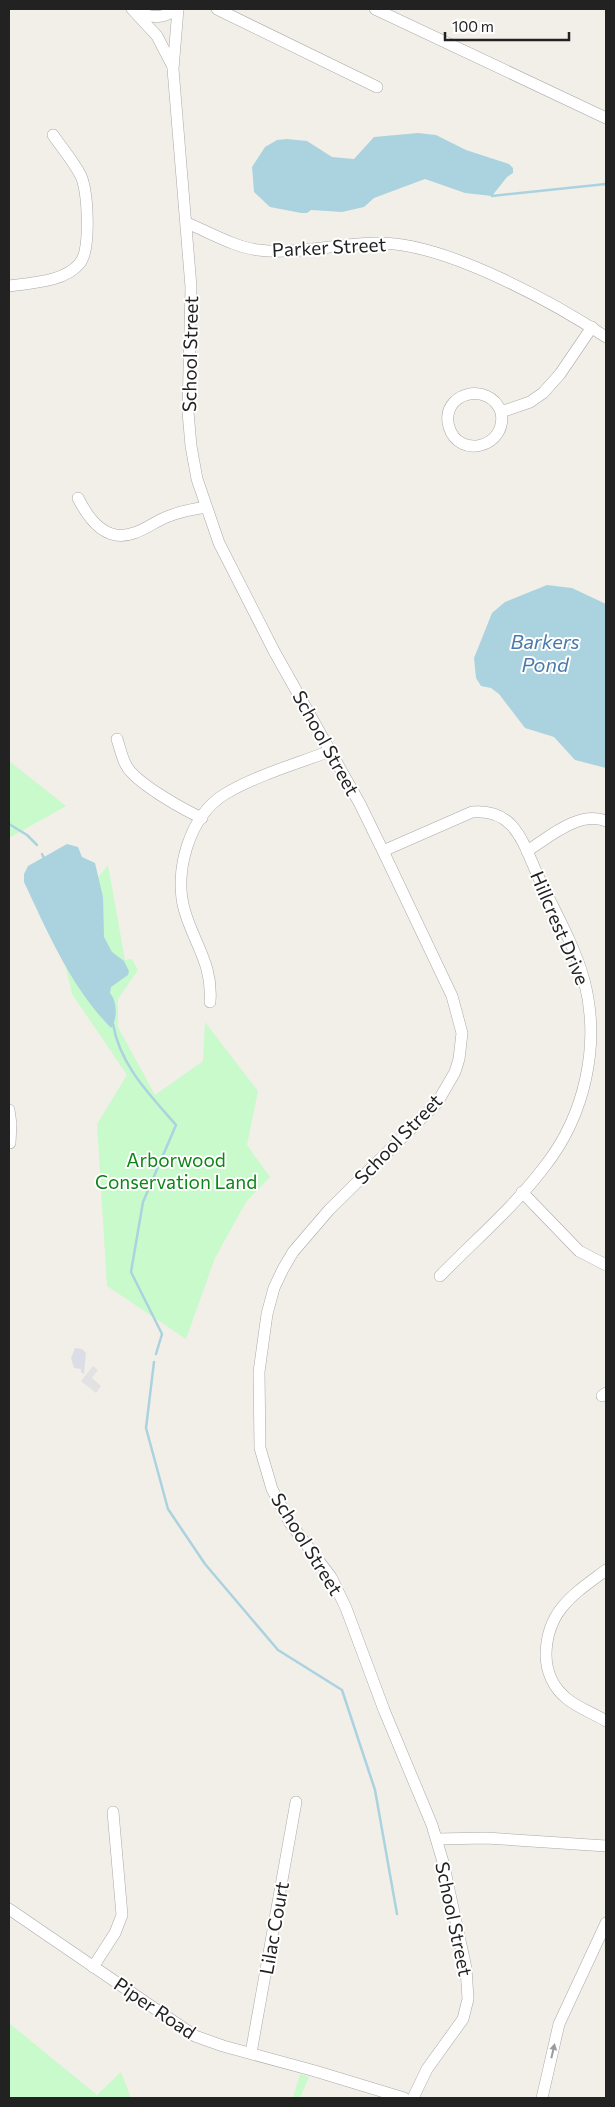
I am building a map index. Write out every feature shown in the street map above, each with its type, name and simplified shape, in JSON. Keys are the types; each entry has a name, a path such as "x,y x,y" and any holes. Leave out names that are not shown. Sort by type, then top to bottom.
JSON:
{"street":[{"path":"135,10 150,17 159,18 178,9"},
{"name":"School Street","path":"178,9 173,69 187,223 191,305 188,393 189,429 193,463 219,543 274,651 330,750 383,851 457,1010 462,1033 459,1059 451,1080 437,1103 329,1210 293,1252 283,1269 270,1300 262,1340 259,1382 260,1448 272,1489 283,1512 326,1571 342,1599 437,1839 466,1968 468,1999 459,2026 426,2069 413,2098"},
{"path":"218,9 377,86"},
{"path":"375,9 606,118"},
{"path":"135,10 162,44 173,69"},
{"path":"9,286 42,282 64,274 80,263 86,251 87,225 81,177 53,135"},
{"name":"Parker Street","path":"187,223 257,250 306,251 378,243 418,248 489,274 592,327 606,337"},
{"path":"501,412 530,402 543,393 560,374 592,327"},
{"path":"471,393 483,394 491,398 501,412 502,420 498,433 489,442 481,446 460,442 448,425 449,412 453,404 462,395 471,393"},
{"path":"78,498 87,516 95,525 103,531 124,536 135,533 172,514 206,507"},
{"path":"117,740 126,766 133,775 187,811 202,818"},
{"path":"210,1002 212,984 208,966 187,920 181,900 180,886 183,860 189,841 202,818 224,794 330,750"},
{"name":"Hillcrest Drive","path":"383,851 464,814 484,810 498,814 506,819 514,828 527,851 584,978 589,1004 591,1042 583,1089 572,1120 545,1166 440,1276"},
{"path":"527,851 575,822 594,819 606,821"},
{"path":"9,1110 11,1124 10,1143"},
{"path":"522,1192 579,1251 606,1265"},
{"path":"606,1570 565,1603 555,1616 549,1628 546,1662 552,1680 567,1699 606,1721"},
{"name":"Lilac Court","path":"251,2053 296,1802"},
{"path":"93,1966 115,1933 122,1915 112,1812"},
{"path":"437,1839 486,1838 606,1846"},
{"name":"Piper Road","path":"9,1909 191,2034 213,2043 404,2098"},
{"path":"542,2098 560,2024 606,1923"}],"green space":[{"path":"9,761 66,806 9,838"},
{"name":"Arborwood Conservation Land","path":"108,865 125,960 132,959 138,970 118,999 118,1027 155,1095 203,1061 205,1022 258,1091 247,1145 270,1177 246,1202 215,1258 186,1339 107,1286 97,1124 127,1075 72,994 48,890 97,879"},
{"path":"10,1988 9,2023 9,1989"},
{"path":"9,2023 97,2095 121,2072 131,2098 9,2098"},
{"path":"300,2074 309,2077 300,2098 293,2098"}],"shaded area":[{"path":"75,1348 82,1349 86,1353 84,1374 81,1372 81,1369 74,1368 71,1358"},
{"path":"93,1366 98,1370 92,1378 101,1386 96,1393 81,1381"}],"water":[{"path":"418,133 436,135 466,150 509,164 513,168 513,173 507,177 492,196 465,193 425,179 374,198 364,207 342,212 311,210 307,213 301,213 270,207 254,192 252,167 265,147 277,140 307,141 332,157 354,159 374,137"},
{"name":"Barkers Pond","path":"547,585 572,588 606,604 606,768 575,760 554,737 525,728 499,694 491,688 481,686 476,678 474,658 492,613 505,602"},
{"path":"67,844 78,847 82,857 95,863 103,897 104,937 112,952 124,961 129,971 128,975 111,987 110,993 116,1010 115,1020 111,1028 84,995 61,959 24,882 24,874 28,866"}],"waterway":[{"path":"492,196 606,184"},
{"path":"9,824 27,835 37,845"},
{"path":"42,854 45,860"},
{"path":"113,1024 122,1053 129,1066 146,1090 176,1125 143,1202 131,1272 162,1334 156,1354"},
{"path":"154,1362 146,1428 168,1509 205,1564 278,1650 342,1690 375,1790 397,1914"}]}
